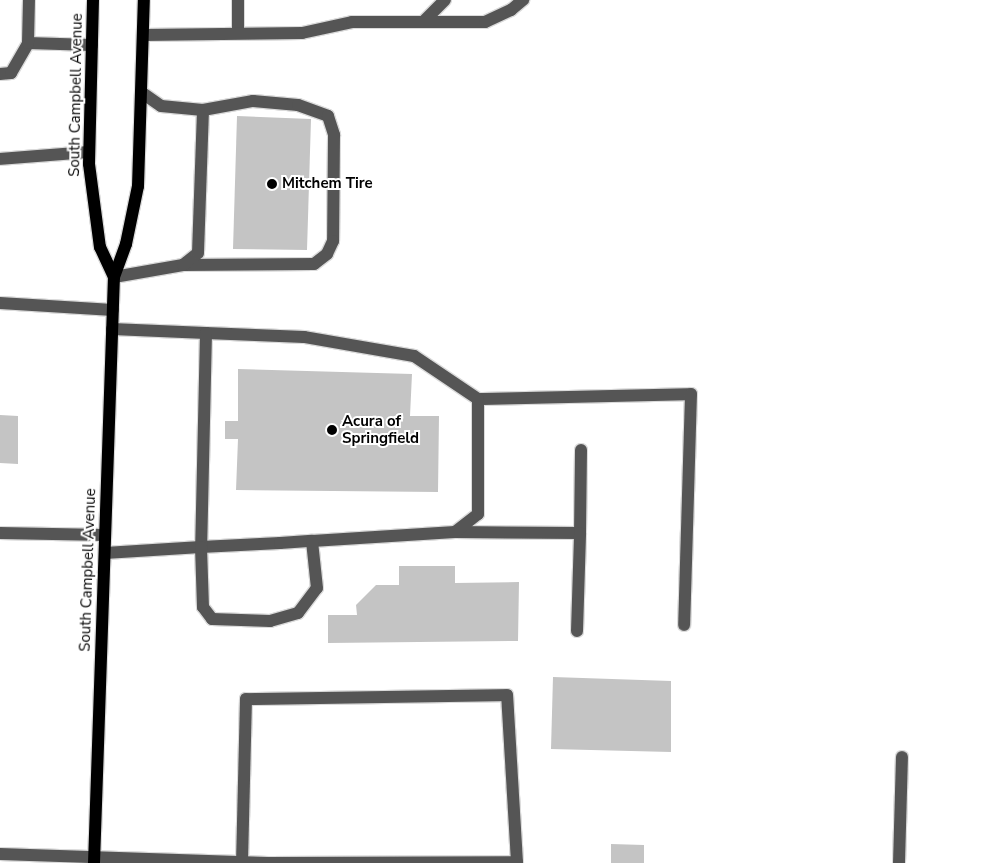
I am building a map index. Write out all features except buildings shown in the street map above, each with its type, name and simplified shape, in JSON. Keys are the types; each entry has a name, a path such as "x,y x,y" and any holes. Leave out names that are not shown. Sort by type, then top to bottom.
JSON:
{"main road":[{"name":"South Campbell Avenue","path":"93,0 89,152 100,247 114,277"},
{"name":"South Campbell Avenue","path":"94,860 114,277 126,244 138,186 144,0"},
{"path":"144,20 150,0"}],"lane":[{"path":"0,74 11,73 28,43 29,0"},
{"path":"238,0 238,34"},
{"path":"423,22 444,0"},
{"path":"143,35 302,33 352,22 485,22 512,10 523,0"},
{"path":"28,43 92,45"},
{"path":"114,277 183,265 314,264 327,254 333,241 334,135 328,116 281,102 237,103 204,110 161,106 141,92"},
{"path":"183,265 198,253 204,110"},
{"path":"0,159 89,152"},
{"path":"0,303 113,310"},
{"path":"112,329 304,336 414,356 478,399 691,394 684,625"},
{"path":"206,333 201,547 204,607 212,619 270,621 298,613 317,588 312,541"},
{"path":"455,532 478,514 478,399"},
{"path":"577,631 581,450"},
{"path":"104,553 455,532 580,533"},
{"path":"0,533 105,534"},
{"path":"0,854 94,860 242,861 517,862 507,694 246,699 242,861"},
{"path":"898,863 902,757"}],"place":[{"name":"Mitchem Tire","path":"272,184"},
{"name":"Acura of Springfield","path":"332,430"}]}
